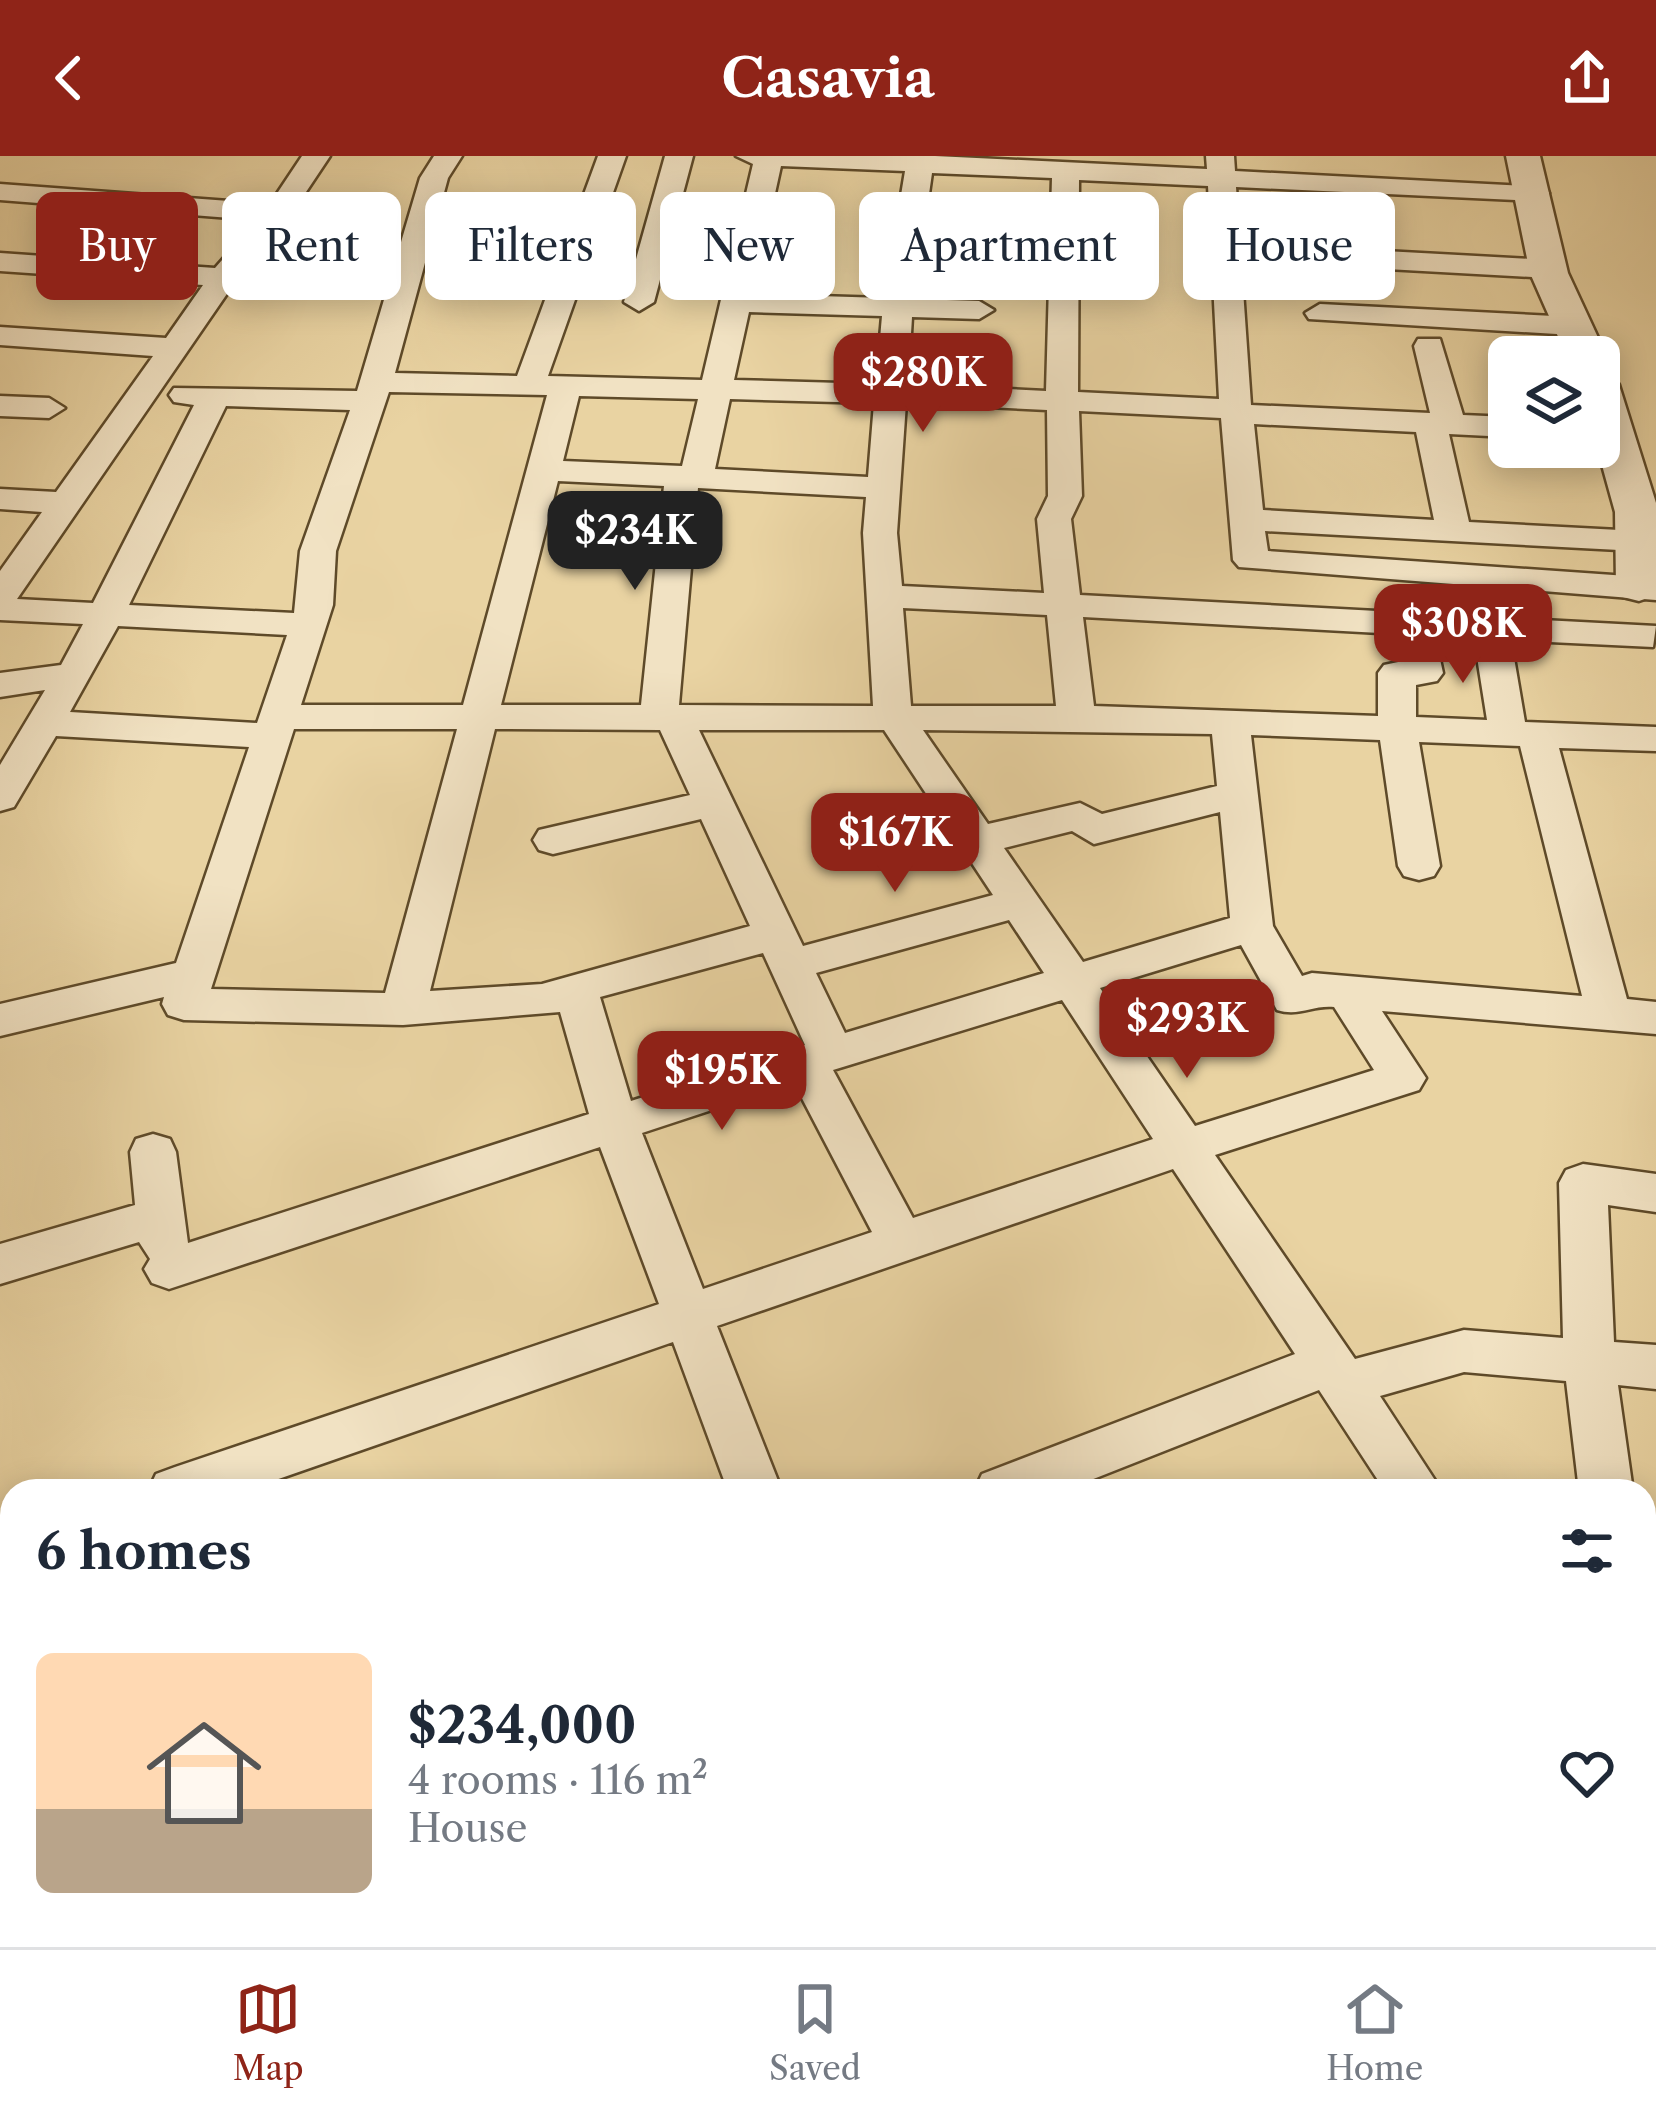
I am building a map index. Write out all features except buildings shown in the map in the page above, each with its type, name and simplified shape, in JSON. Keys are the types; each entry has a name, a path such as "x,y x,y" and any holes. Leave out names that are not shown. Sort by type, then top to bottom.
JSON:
{"street":[{"path":"292,192 316,156"},
{"path":"448,156 434,178 318,551 309,625 184,1004 403,1009 548,1000 575,988 1021,902"},
{"path":"403,1009 543,470 548,385 612,156"},
{"path":"639,302 679,156"},
{"path":"750,156 921,159 1066,172 1220,168 1374,189 1535,193"},
{"path":"1368,156 1374,189"},
{"path":"1523,156 1549,269 1577,336"},
{"path":"768,157 689,477 666,716 714,802 783,950 819,1058 902,1243"},
{"path":"921,159 898,308 880,533 893,714 1407,1479"},
{"path":"1066,172 1061,401 1065,496 1054,519 1076,718"},
{"path":"0,191 222,209"},
{"path":"1395,260 1549,269"},
{"path":"0,262 222,278"},
{"path":"0,597 222,281"},
{"path":"1228,300 1251,560 1648,588"},
{"path":"733,302 979,310"},
{"path":"1320,313 1526,336"},
{"path":"0,336 176,348"},
{"path":"1429,346 1454,530"},
{"path":"146,394 548,385 1061,401 1488,426"},
{"path":"0,799 106,614 215,396"},
{"path":"0,406 49,408"},
{"path":"885,596 1655,641 1637,512 1620,468"},
{"path":"543,470 884,488"},
{"path":"0,499 68,503"},
{"path":"1248,520 1638,542"},
{"path":"0,609 309,625"},
{"path":"1414,624 1424,673 1397,673 1397,728 1419,866"},
{"path":"1491,628 1609,1014"},
{"path":"0,685 73,675"},
{"path":"44,723 274,726 478,717 893,714 1656,739"},
{"path":"1230,722 1252,926 1293,998 1312,988 1656,1018"},
{"path":"979,840 1080,816 1094,830 1238,794"},
{"path":"554,840 714,802"},
{"path":"153,1152 171,1277 819,1058 1252,926"},
{"path":"0,1019 194,974"},
{"path":"575,988 614,1125 750,1479"},
{"path":"249,1479 286,1473 685,1316 1402,1078 1346,992"},
{"path":"1604,1479 1589,1361 1583,1183 1656,1193"},
{"path":"0,1264 159,1217"},
{"path":"1035,1479 1338,1373 1464,1351 1656,1367"}]}
